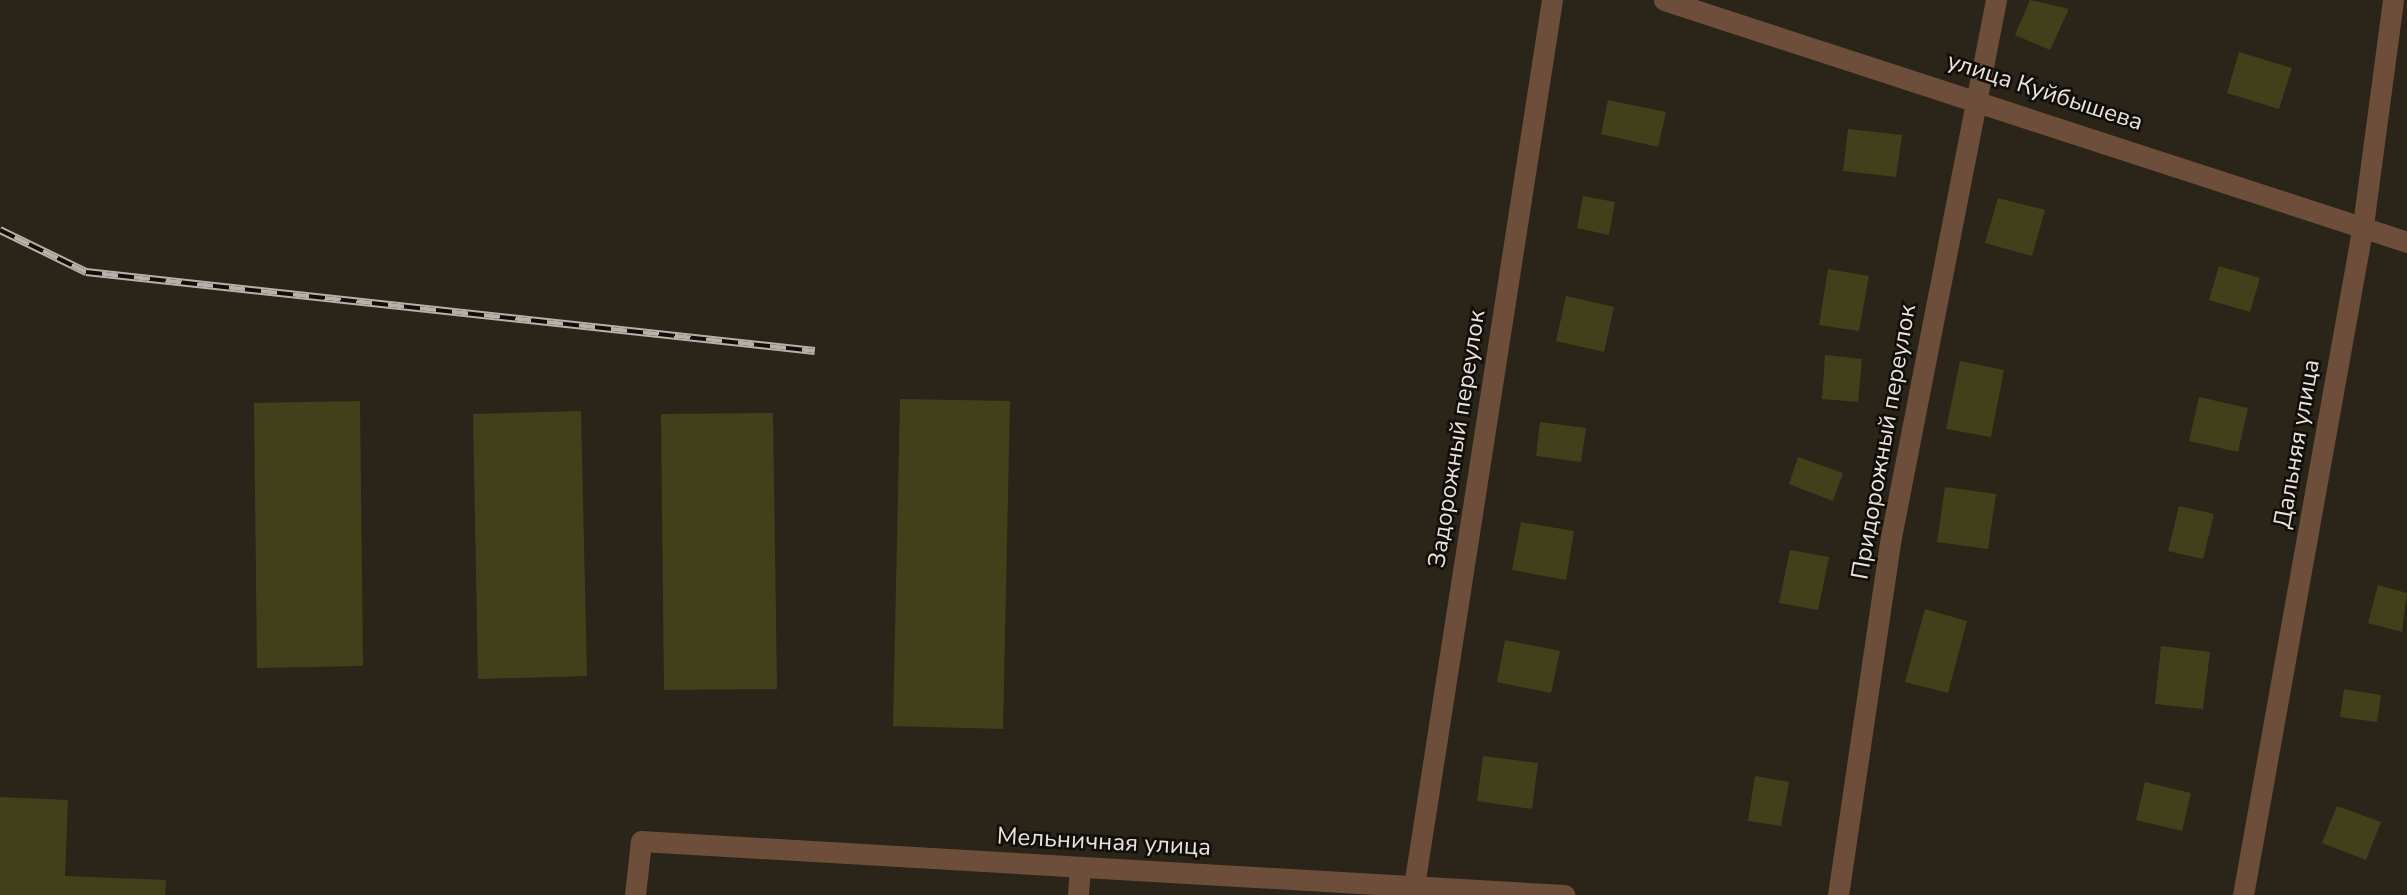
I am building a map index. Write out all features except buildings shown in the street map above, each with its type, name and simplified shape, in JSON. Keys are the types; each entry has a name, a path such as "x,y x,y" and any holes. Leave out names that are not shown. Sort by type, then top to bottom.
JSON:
{"street":[{"name":"Задорожный переулок","path":"1414,886 1552,0"},
{"name":"улица Куйбышева","path":"1664,0 1976,97 2407,242"},
{"name":"Придорожный переулок","path":"1838,895 1891,537 1996,0"},
{"name":"Дальняя улица","path":"2243,895 2363,225 2393,0"},
{"name":"Мельничная улица","path":"635,895 641,841 1564,895"},
{"path":"1078,895 1080,867"}],"railway":[{"path":"0,230 86,272 815,351"}]}
